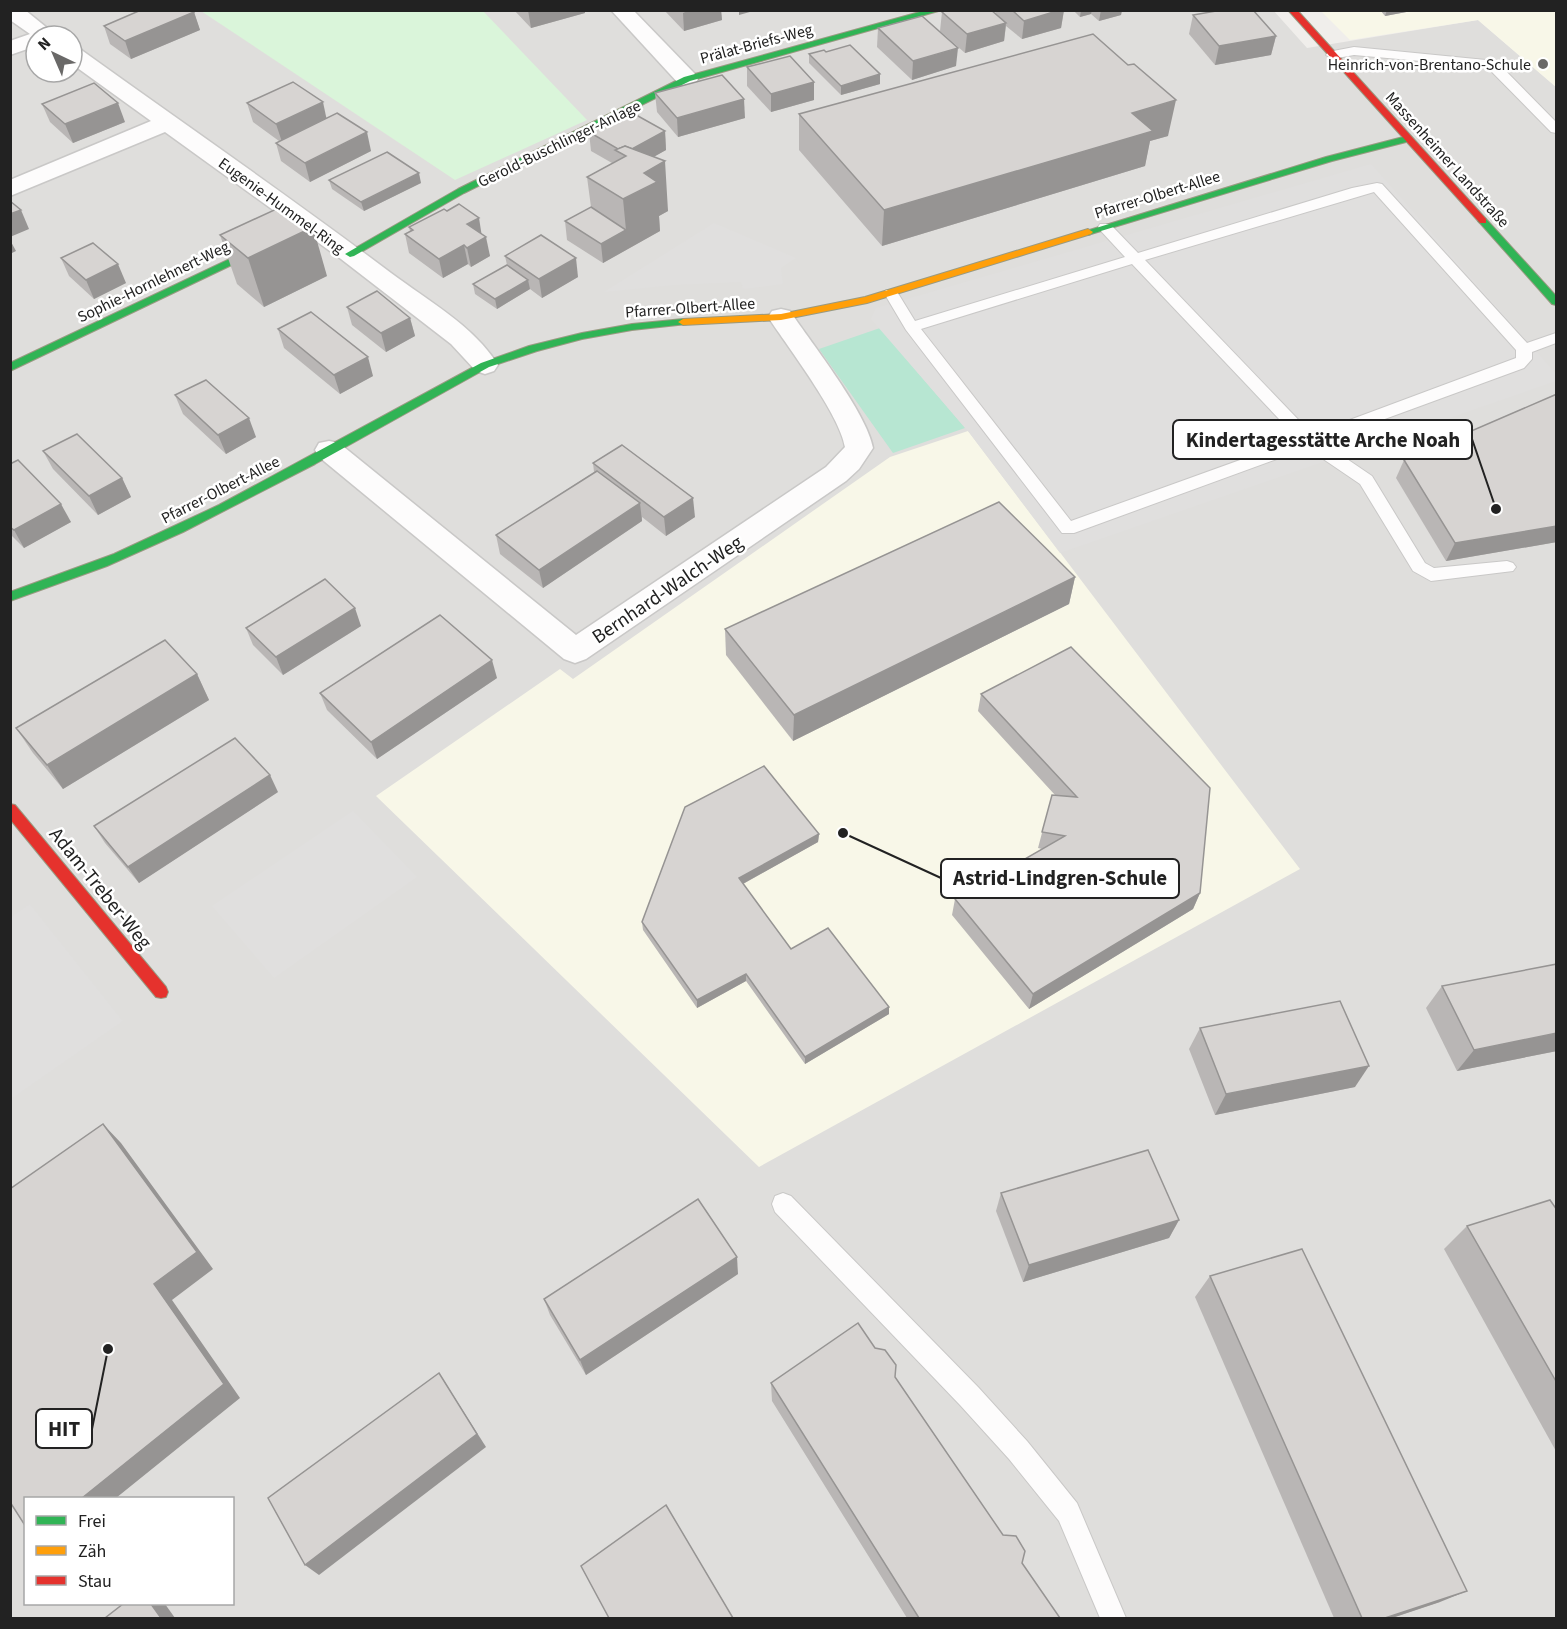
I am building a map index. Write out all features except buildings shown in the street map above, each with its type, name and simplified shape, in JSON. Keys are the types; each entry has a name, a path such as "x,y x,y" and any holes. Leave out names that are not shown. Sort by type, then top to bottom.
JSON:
{"street":[{"path":"11,10 29,24"},
{"path":"621,10 687,80"},
{"name":"Prälat-Briefs-Weg","path":"687,80 938,10"},
{"name":"Massenheimer Landstraße","path":"1292,10 1407,140 1557,302"},
{"name":"Eugenie-Hummel-Ring","path":"84,62 350,254 460,338 485,365"},
{"name":"Gerold-Buschlinger-Anlage","path":"350,254 461,191 687,80"},
{"path":"10,189 166,123"},
{"name":"Pfarrer-Olbert-Allee","path":"10,597 117,559 210,515 485,365 537,347 593,333 650,324 781,317 835,307 891,293 1329,159 1407,140"},
{"name":"Sophie-Hornlehnert-Weg","path":"10,368 310,224"},
{"name":"Bernhard-Walch-Weg","path":"329,450 575,651 836,474 859,448 857,435 842,409 781,317"},
{"name":"Adam-Treber-Weg","path":"10,809 161,992"}],"lane":[{"path":"1332,55 1354,51 1491,64 1557,129"},
{"path":"891,293 911,327 1068,529 1519,364 1524,359 1524,348 1377,187 1357,191 911,327"},
{"path":"1105,227 1309,441 1366,480 1419,567 1431,575 1508,567"},
{"path":"1524,348 1557,338"},
{"path":"783,1204 969,1396 1018,1450 1068,1512 1113,1618"}],"shaded area":[{"path":"1273,10 1307,48 1478,20 1556,87 1556,1618 11,1618 11,11"},
{"name":"Heinrich-von-Brentano-Schule","path":"1321,11 1556,11 1556,87 1478,20 1350,40"},
{"path":"1371,164 1556,374 1556,381 1060,553 968,431 871,319 876,308"},
{"path":"714,223 796,258 781,268 783,284 743,289 741,282 674,285 604,292"},
{"path":"968,431 1300,869 759,1167 376,796 560,669 573,679 890,457"},
{"path":"353,811 417,877 274,978 212,906"},
{"path":"30,904 123,1021 11,1099 11,917"}],"green space":[{"path":"201,11 483,11 587,120 455,180"},
{"path":"880,328 965,428 893,453 819,349"}],"traffic: fast":[{"path":"350,254 461,191 687,79 938,10"},
{"path":"1088,232 1329,159 1407,139"},
{"path":"1483,221 1556,302"},
{"path":"10,368 310,224"},
{"path":"10,597 119,557 224,508 485,365 582,336 632,327 683,322"}],"traffic: slow":[{"path":"683,322 781,317 867,300 1088,232"}],"traffic: jam":[{"path":"1292,10 1483,221"},
{"path":"10,809 161,992"}],"place":[{"name":"Heinrich-von-Brentano-Schule","path":"1543,64"},
{"name":"Kindertagesstätte Arche Noah","path":"1496,509"},
{"name":"Astrid-Lindgren-Schule","path":"843,833"},
{"name":"HIT","path":"108,1349"}]}
